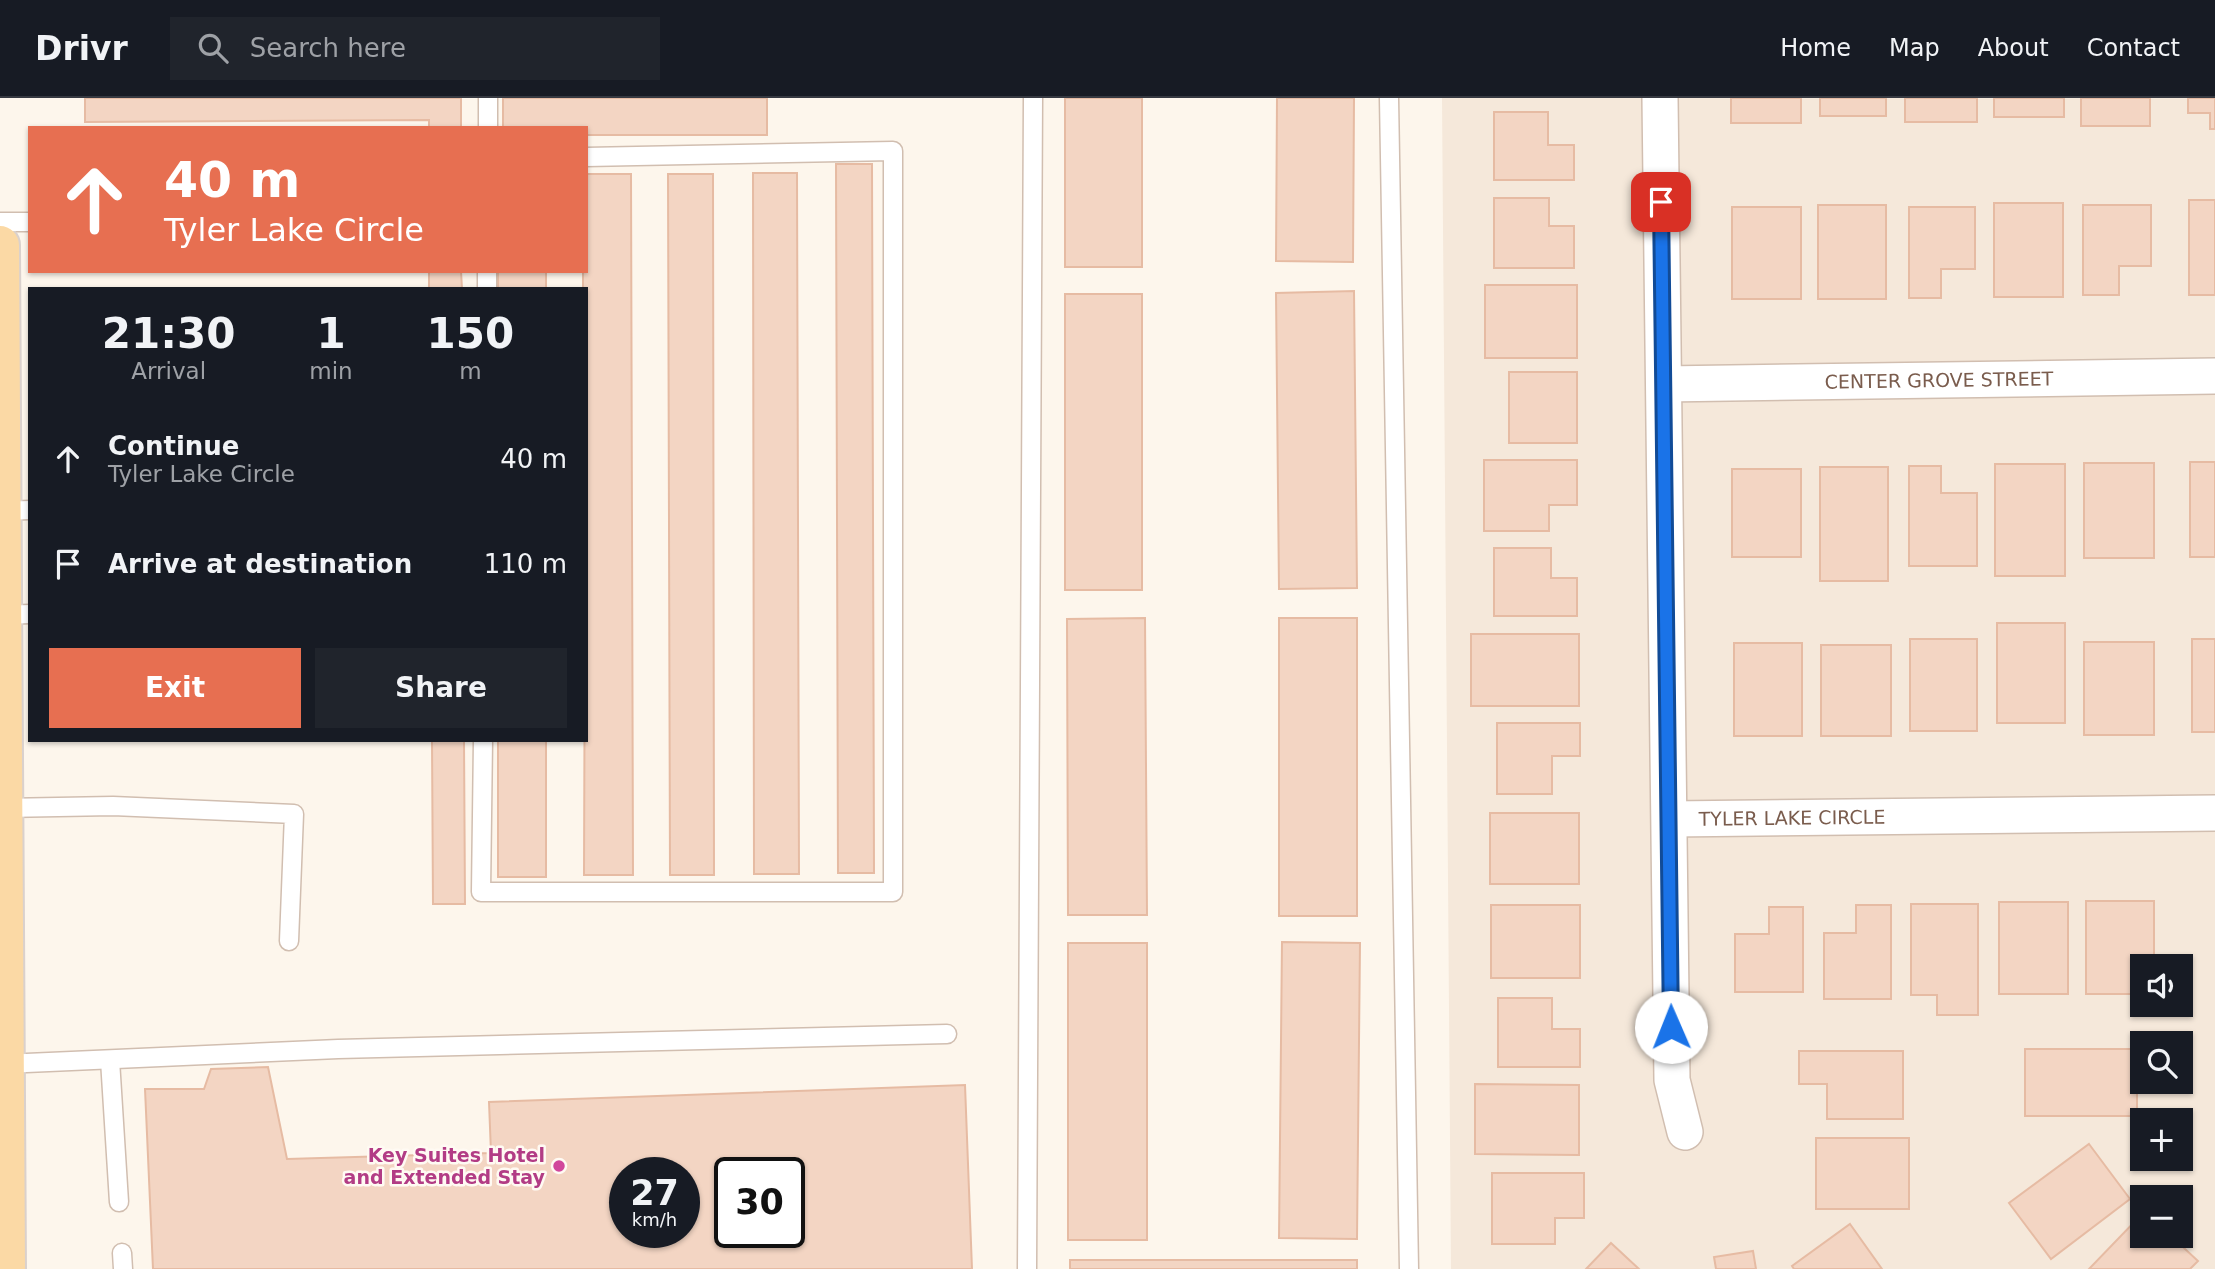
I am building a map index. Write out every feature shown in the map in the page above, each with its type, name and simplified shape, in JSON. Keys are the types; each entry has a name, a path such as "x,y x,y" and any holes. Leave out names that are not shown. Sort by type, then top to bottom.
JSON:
{"main road":[{"path":"0,245 16,510 16,615 3,808 6,1269"}],"street":[{"path":"1660,98 1672,1080 1685,1132"},
{"name":"CENTER GROVE STREET","path":"1664,384 2215,376"},
{"name":"TYLER LAKE CIRCLE","path":"1670,819 2215,813"}],"lane":[{"path":"488,98 488,126"},
{"path":"1027,1269 1033,98"},
{"path":"1389,98 1409,1269"},
{"path":"483,742 481,892 893,892 893,151 588,157"},
{"path":"0,222 28,222"},
{"path":"3,808 113,806 294,814 289,941"},
{"path":"4,1064 338,1049 947,1034"},
{"path":"110,1060 119,1202"}],"shaded area":[{"path":"1442,98 2215,98 2215,1269 1451,1269"}],"building":[{"path":"85,98 461,98 461,126 429,126 429,120 85,122"},
{"path":"503,98 767,98 767,135 588,135 588,126 503,126"},
{"path":"1065,98 1142,98 1142,267 1065,267"},
{"path":"1277,98 1354,98 1353,262 1276,261"},
{"path":"1731,98 1801,98 1801,123 1731,123"},
{"path":"1820,98 1886,98 1886,116 1820,116"},
{"path":"1905,98 1977,98 1977,122 1905,122"},
{"path":"1994,98 2064,98 2064,117 1994,117"},
{"path":"2081,98 2150,98 2150,126 2081,126"},
{"path":"2188,98 2215,98 2215,129 2210,129 2210,113 2188,113"},
{"path":"1494,112 1548,112 1548,145 1574,145 1574,180 1494,180"},
{"path":"836,164 872,164 874,873 838,873"},
{"path":"753,173 797,173 799,874 754,874"},
{"path":"588,174 631,174 633,875 584,875 584,742 588,742 588,287 583,287 583,273 588,273"},
{"path":"668,174 713,174 714,875 670,875"},
{"path":"1494,198 1549,198 1549,226 1574,226 1574,268 1494,268"},
{"path":"2189,200 2215,200 2215,295 2189,295"},
{"path":"1994,203 2063,203 2063,297 1994,297"},
{"path":"1818,205 1886,205 1886,299 1818,299"},
{"path":"2083,205 2151,205 2151,266 2119,266 2119,295 2083,295"},
{"path":"1732,207 1801,207 1801,299 1732,299"},
{"path":"1909,207 1975,207 1975,269 1941,269 1941,298 1909,298"},
{"path":"429,273 461,273 462,287 429,287"},
{"path":"498,273 546,273 546,287 498,287"},
{"path":"1485,285 1577,285 1577,358 1485,358"},
{"path":"1354,291 1357,588 1279,589 1276,293"},
{"path":"1065,294 1142,294 1142,590 1065,590"},
{"path":"1509,372 1577,372 1577,443 1509,443"},
{"path":"1484,460 1577,460 1577,505 1549,505 1549,531 1484,531"},
{"path":"2190,462 2215,462 2215,557 2190,557"},
{"path":"2084,463 2154,463 2154,558 2084,558"},
{"path":"1995,464 2065,464 2065,576 1995,576"},
{"path":"1909,466 1941,466 1941,493 1977,493 1977,566 1909,566"},
{"path":"1820,467 1888,467 1888,581 1820,581"},
{"path":"1732,469 1801,469 1801,557 1732,557"},
{"path":"1494,548 1551,548 1551,578 1577,578 1577,616 1494,616"},
{"path":"1145,618 1147,915 1068,915 1067,619"},
{"path":"1279,618 1357,618 1357,916 1279,916"},
{"path":"1997,623 2065,623 2065,723 1997,723"},
{"path":"1471,634 1579,634 1579,706 1471,706"},
{"path":"1910,639 1977,639 1977,731 1910,731"},
{"path":"2192,639 2215,639 2215,732 2192,732"},
{"path":"2084,642 2154,642 2154,735 2084,735"},
{"path":"1734,643 1802,643 1802,736 1734,736"},
{"path":"1821,645 1891,645 1891,736 1821,736"},
{"path":"1497,723 1580,723 1580,756 1552,756 1552,794 1497,794"},
{"path":"432,742 464,742 465,904 433,904"},
{"path":"498,742 546,742 546,877 498,877"},
{"path":"1490,813 1579,813 1579,884 1490,884"},
{"path":"2086,901 2154,901 2154,954 2130,954 2130,994 2086,994"},
{"path":"1999,902 2068,902 2068,994 1999,994"},
{"path":"1911,904 1978,904 1978,1015 1937,1015 1937,995 1911,995"},
{"path":"1491,905 1580,905 1580,978 1491,978"},
{"path":"1856,905 1891,905 1891,999 1824,999 1824,933 1856,933"},
{"path":"1769,907 1803,907 1803,992 1735,992 1735,934 1769,934"},
{"path":"1282,942 1360,943 1357,1239 1279,1238"},
{"path":"1068,943 1147,943 1147,1240 1068,1240"},
{"path":"1498,998 1552,998 1552,1029 1580,1029 1580,1067 1498,1067"},
{"path":"2025,1049 2130,1049 2130,1094 2137,1094 2137,1108 2130,1108 2130,1116 2025,1116"},
{"path":"1799,1051 1903,1051 1903,1119 1827,1119 1827,1084 1799,1084"},
{"name":"Key Suites Hotel and Extended Stay","path":"268,1067 287,1159 491,1153 489,1102 965,1085 972,1269 153,1269 145,1089 204,1089 211,1069"},
{"path":"1475,1084 1579,1085 1579,1155 1475,1154"},
{"path":"1816,1138 1909,1138 1909,1209 1816,1209"},
{"path":"2089,1144 2130,1199 2051,1259 2009,1203"},
{"path":"1492,1173 1584,1173 1584,1218 1555,1218 1555,1244 1492,1244"},
{"path":"1850,1224 1882,1269 1794,1269 1792,1266"},
{"path":"2130,1226 2130,1248 2184,1248 2198,1261 2190,1269 2089,1269"},
{"path":"1611,1243 1639,1269 1586,1269"},
{"path":"1753,1251 1756,1269 1716,1269 1714,1257"},
{"path":"1070,1260 1357,1260 1357,1269 1070,1269"}],"place":[{"name":"Key Suites Hotel and Extended Stay","path":"559,1166"}],"route":[{"path":"1661,202 1671,1027"}]}
